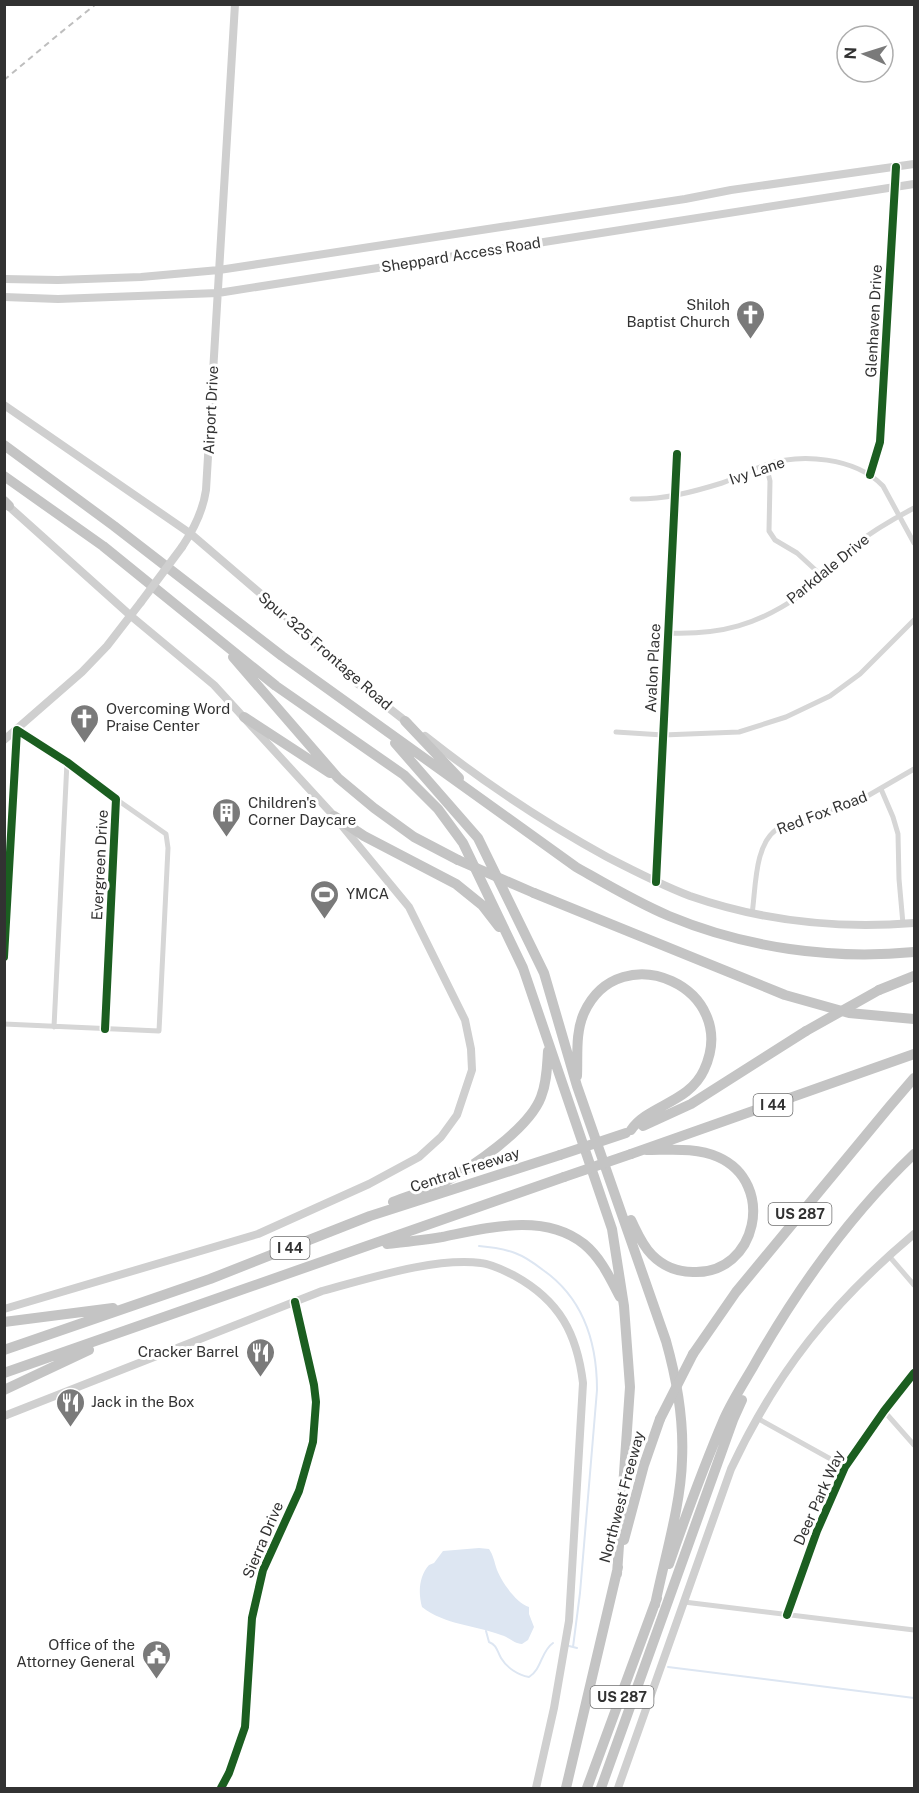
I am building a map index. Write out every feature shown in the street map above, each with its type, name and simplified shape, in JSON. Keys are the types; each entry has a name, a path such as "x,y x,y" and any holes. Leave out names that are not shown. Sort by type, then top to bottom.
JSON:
{"highway":[{"path":"4,440 30,463"},
{"path":"4,445 282,656 477,798 576,867 621,893 709,931 761,944 822,953 861,955 915,952"},
{"path":"4,476 103,546 276,686 404,775 438,809 463,843 523,968 612,1229 624,1306 630,1387 617,1574"},
{"path":"213,634 338,778"},
{"path":"243,717 338,778 414,837 458,860 785,995 849,1013 915,1019"},
{"path":"405,721 477,798"},
{"path":"383,728 478,838 544,973 577,1086 674,1366 682,1420 680,1487 655,1605"},
{"path":"334,816 364,836 456,884 482,905 513,945"},
{"path":"577,1086 580,1026 584,1012 603,990 614,981 642,974 664,977 687,989 701,1005 710,1027 710,1050 704,1072 681,1097 637,1122 629,1131"},
{"name":"Central Freeway","path":"4,1350 210,1279 370,1216 629,1131 690,1104 806,1031 879,990 915,976"},
{"path":"370,1216 387,1204 441,1184 482,1158 529,1118 541,1099 546,1076 548,1044"},
{"name":"I 44","path":"4,1373 915,1054"},
{"name":"Northwest Freeway","path":"566,1788 644,1465 660,1419 693,1354 736,1292 914,1078"},
{"path":"616,1194 622,1201 642,1243 653,1256 672,1269 685,1272 710,1270 722,1266 743,1246 753,1224 754,1210 749,1187 738,1170 710,1154 696,1151 646,1149"},
{"name":"US 287","path":"587,1788 683,1524 725,1417 797,1294 834,1243 877,1192 915,1154"},
{"path":"366,1247 498,1227 526,1225 547,1227 574,1238 590,1249 603,1266 624,1306"},
{"path":"4,1322 134,1306"},
{"path":"4,1390 135,1328"},
{"path":"601,1788 733,1420 772,1334"},
{"path":"561,1788 584,1710"}],"main road":[{"name":"Airport Drive","path":"4,740 82,672 107,646 191,534 204,504 236,4"},
{"name":"Sheppard Access Road","path":"4,279 141,277 219,270 731,190 915,164"},
{"name":"Sheppard Access Road","path":"4,297 58,299 218,293 915,184"},
{"name":"Spur 325 Frontage Road","path":"4,405 191,534 275,606 358,684 465,767 562,832 656,882"},
{"path":"6,503 131,615 214,685 334,816"},
{"name":"Central Freeway","path":"4,1309 258,1234 369,1185 418,1157 441,1137 458,1115 472,1070 471,1048 465,1020 408,907 334,816"},
{"path":"656,882 691,896 752,914 856,926 915,922"},
{"path":"618,1788 731,1469 758,1418 800,1350 842,1301 915,1234"},
{"path":"4,1416 322,1291 435,1264 482,1263 508,1272 526,1282 550,1300 570,1328 580,1357 583,1383 568,1621 554,1708 536,1788"}],"street":[{"name":"Glenhaven Drive","path":"870,475 880,442 896,166"},
{"name":"Avalon Place","path":"656,882 677,454"},
{"name":"Ivy Lane","path":"632,499 649,500 675,496 723,482 766,465 795,459 815,459 849,466 870,475 883,486 915,543"},
{"path":"766,465 770,482 769,531 776,540 797,553 822,576"},
{"name":"Parkdale Drive","path":"668,633 699,634 727,630 763,617 802,594 853,547 915,508"},
{"path":"615,732 663,735 739,732 786,717 830,696 860,674 915,620"},
{"path":"4,957 17,730"},
{"name":"Evergreen Drive","path":"17,730 67,762 166,834 168,848 159,1031 105,1029 117,799"},
{"path":"54,1027 67,762"},
{"name":"Red Fox Road","path":"752,914 761,849 771,833 853,802 915,769"},
{"path":"881,789 898,834 903,924"},
{"path":"4,1024 105,1029"},
{"path":"889,1256 915,1285"},
{"name":"Sierra Drive","path":"221,1788 229,1773 245,1727 251,1626 258,1588 270,1552 299,1491 313,1442 316,1402 314,1385 295,1302"},
{"name":"Deer Park Way","path":"787,1615 817,1531 845,1467 884,1411 915,1373"},
{"path":"884,1411 915,1445"},
{"path":"758,1418 845,1467"},
{"path":"684,1602 915,1630"}],"shaded area":[{"path":"489,1549 505,1584 519,1601 529,1607 534,1627 528,1640 522,1644 504,1636 440,1618 422,1607 420,1585 429,1565 434,1563 443,1551"}],"waterway":[{"path":"479,1246 502,1249 519,1255 557,1281 578,1308 594,1355 597,1390 580,1593 573,1647"},
{"path":"486,1631 489,1642 495,1647 506,1665 517,1673 529,1677 537,1669 549,1646 553,1643"},
{"path":"569,1646 577,1648"},
{"path":"668,1667 914,1698"}],"railway":[{"path":"4,80 96,4"}],"cycle path":[{"path":"870,475 880,442 896,167"},
{"path":"656,882 677,454"},
{"path":"4,957 17,730 67,762 116,799 105,1029"},
{"path":"221,1788 229,1773 245,1727 252,1618 263,1570 299,1491 313,1442 316,1402 314,1385 295,1302"},
{"path":"787,1615 817,1531 845,1467 914,1373"}],"place":[{"name":"Shiloh Baptist Church","path":"751,340"},
{"name":"Overcoming Word Praise Center","path":"85,744"},
{"name":"Children's Corner Daycare","path":"227,838"},
{"name":"YMCA","path":"325,920"},
{"name":"Cracker Barrel","path":"260,1378"},
{"name":"Jack in the Box","path":"70,1428"},
{"name":"Office of the Attorney General","path":"156,1680"}]}
